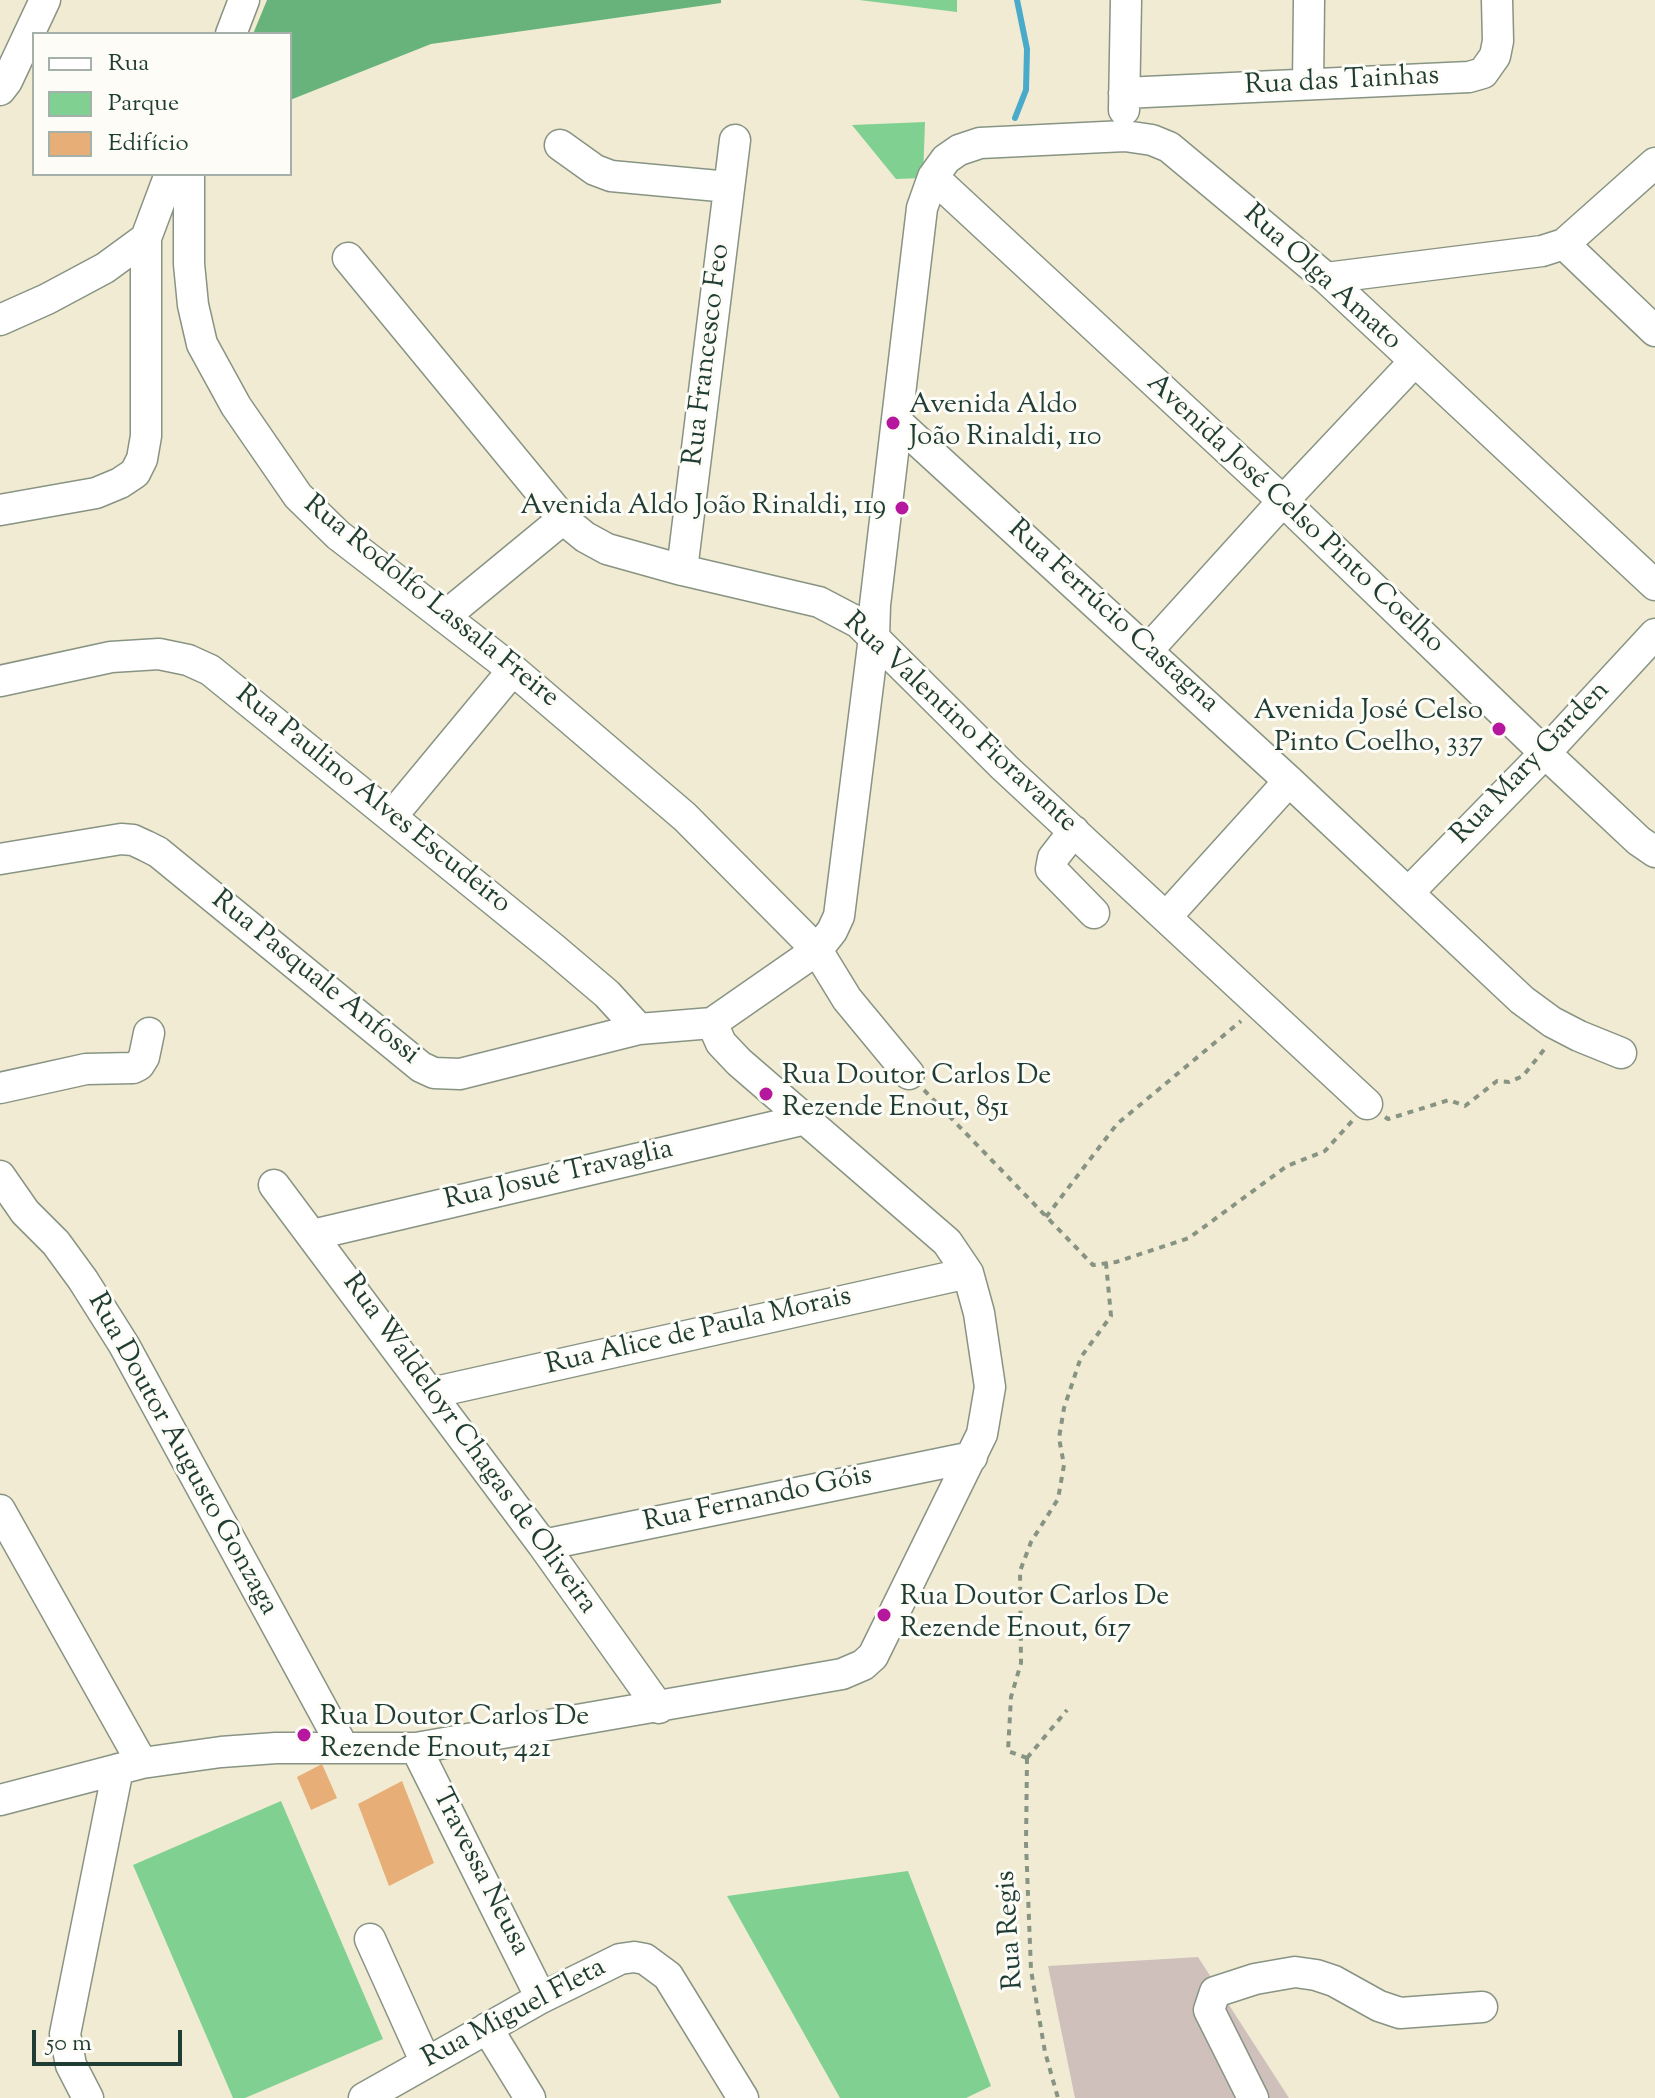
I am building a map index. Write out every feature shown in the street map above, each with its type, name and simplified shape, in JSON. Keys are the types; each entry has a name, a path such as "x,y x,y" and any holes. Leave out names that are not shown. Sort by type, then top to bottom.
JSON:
{"street":[{"path":"0,90 45,0"},
{"path":"232,32 244,0"},
{"path":"1125,136 1126,0"},
{"path":"1308,84 1309,0"},
{"name":"Rua das Tainhas","path":"1124,93 1469,77 1483,73 1495,56 1498,41 1497,0"},
{"name":"Rua Olga Amato","path":"933,177 946,159 959,150 980,143 1125,136 1152,140 1184,158 1326,278 1655,585"},
{"name":"Rua Francesco Feo","path":"682,570 735,140"},
{"path":"560,145 595,170 611,176 729,187"},
{"path":"1326,278 1542,251 1564,244 1655,163"},
{"path":"0,510 14,510 96,493 135,473 142,459 146,436 146,238 169,176"},
{"name":"Rua Rodolfo Lassala Freire","path":"189,176 189,264 193,305 202,344 229,394 298,496 338,535 513,670 685,817 817,950 847,999 909,1074"},
{"path":"639,1029 712,1023 817,950 839,916 874,637 875,605 920,221 933,177"},
{"name":"Avenida José Celso Pinto Coelho","path":"933,177 1283,501 1545,753 1655,852"},
{"path":"0,320 93,274 146,238"},
{"path":"1564,244 1655,331"},
{"name":"Rua Valentino Fioravante","path":"348,258 563,519 585,537 607,549 819,602 859,623 1005,768 1367,1104"},
{"path":"1148,650 1414,362"},
{"name":"Rua Ferrúcio Castagna","path":"897,422 1148,650 1522,1000 1561,1027 1621,1053"},
{"path":"444,617 563,519"},
{"name":"Rua Mary Garden","path":"1409,892 1545,753 1655,634"},
{"name":"Rua Paulino Alves Escudeiro","path":"0,681 111,657 159,654 188,660 210,670 607,994 639,1029"},
{"path":"392,816 513,670"},
{"path":"1167,916 1289,781"},
{"path":"1074,831 1051,861 1051,869 1094,913"},
{"name":"Rua Pasquale Anfossi","path":"0,859 121,839 146,846 158,852 421,1067 434,1073 460,1074 639,1029"},
{"path":"0,1800 130,1766 221,1752 343,1747 416,1748 659,1708 842,1674 863,1665 881,1645 982,1434 990,1387 986,1344 968,1273 947,1242 726,1049 712,1023"},
{"path":"0,1088 86,1069 133,1068 144,1057 149,1033"},
{"name":"Rua Josué Travaglia","path":"312,1235 806,1119"},
{"name":"Rua Doutor Augusto Gonzaga","path":"0,1176 25,1212 65,1255 124,1345 343,1747"},
{"name":"Rua Waldeloyr Chagas de Oliveira","path":"274,1185 543,1545 659,1708"},
{"name":"Rua Alice de Paula Morais","path":"431,1393 968,1273"},
{"name":"Rua Fernando Góis","path":"543,1545 972,1457"},
{"path":"0,1510 130,1766 65,2034 71,2065 88,2098"},
{"name":"Travessa Neusa","path":"416,1748 541,1998"},
{"path":"370,1939 426,2063"},
{"name":"Rua Miguel Fleta","path":"364,2098 541,1998 620,1959 645,1959 668,1976 743,2098"},
{"path":"1253,2098 1209,2010 1215,1992 1255,1979 1295,1972 1334,1981 1379,2006 1400,2013 1482,2007"},
{"path":"487,2028 530,2098"}],"path":[{"path":"1046,1217 1117,1124 1261,1004"},
{"path":"909,1074 1093,1265 1189,1238 1287,1166 1325,1151 1367,1104 1388,1119 1449,1100 1465,1106 1497,1081 1509,1082 1523,1076 1561,1027"},
{"path":"1067,1710 1027,1758 1008,1751 1011,1697 1021,1663 1020,1571 1031,1542 1058,1499 1064,1465 1059,1438 1064,1408 1081,1357 1111,1316 1106,1263"},
{"name":"Rua Regis","path":"1027,1758 1026,1844 1031,1970 1045,2052 1058,2098"}],"shaded area":[{"path":"1198,1957 1289,2098 1075,2098 1048,1966"}],"green space":[{"path":"267,0 721,0 721,3 431,44 292,99 292,32 254,32"},
{"path":"859,0 957,0 957,12"},
{"path":"925,122 923,178 896,179 852,125"},
{"path":"281,1801 383,2039 245,2098 233,2098 133,1865"},
{"path":"908,1871 991,2086 966,2098 840,2098 727,1896"}],"building":[{"path":"322,1764 337,1798 311,1810 297,1777"},
{"path":"402,1781 434,1863 389,1886 358,1804"}],"waterway":[{"path":"1015,118 1026,90 1027,49 1017,0"}],"place":[{"name":"Avenida Aldo João Rinaldi, 110","path":"893,423"},
{"name":"Avenida Aldo João Rinaldi, 119","path":"902,508"},
{"name":"Avenida José Celso Pinto Coelho, 337","path":"1499,729"},
{"name":"Rua Doutor Carlos De Rezende Enout, 851","path":"766,1094"},
{"name":"Rua Doutor Carlos De Rezende Enout, 617","path":"884,1615"},
{"name":"Rua Doutor Carlos De Rezende Enout, 421","path":"304,1735"}]}
